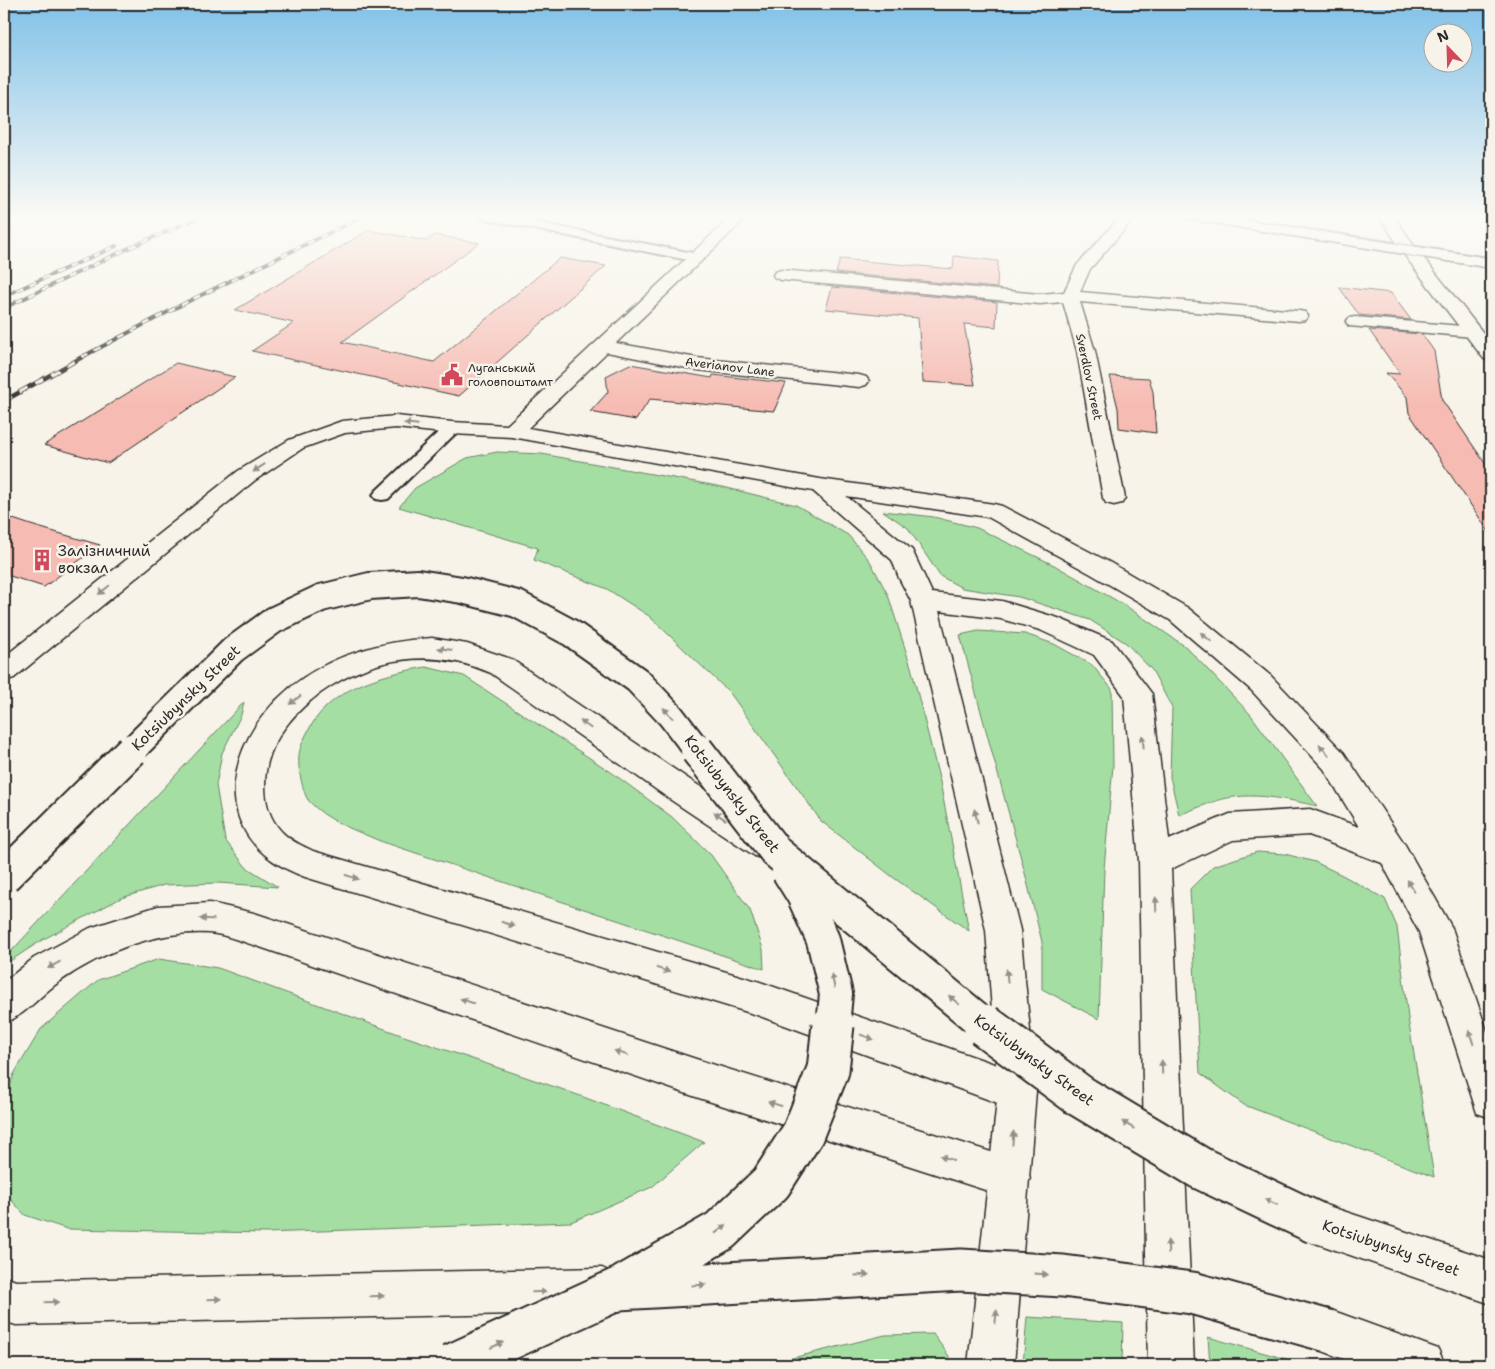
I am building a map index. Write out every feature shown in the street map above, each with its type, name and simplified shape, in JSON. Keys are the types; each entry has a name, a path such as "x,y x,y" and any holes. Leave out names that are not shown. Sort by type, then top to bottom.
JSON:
{"street":[{"path":"512,431 674,280"},
{"path":"834,280 1040,299 1070,296 1299,316"},
{"path":"1070,296 1077,280"},
{"path":"1432,280 1491,355"},
{"name":"Sverdlov Street","path":"1070,296 1086,352 1114,498"},
{"path":"1355,322 1473,332"},
{"name":"Averianov Lane","path":"603,346 697,364 859,381"},
{"path":"4,672 246,476 296,444 342,427 396,422 452,428 512,431 820,486 994,511 1100,568 1179,614 1261,683 1334,761 1393,853 1435,928 1491,1100"},
{"path":"820,486 904,556 911,578 924,601 1003,930 1017,1090 991,1365"},
{"name":"Kotsiubynsky Street","path":"4,877 233,650 274,620 321,598 370,586 418,583 462,590 517,604 571,632 637,680 671,716 776,852 968,1012 1080,1096 1200,1168 1316,1222 1491,1282"},
{"path":"924,601 1002,610 1049,624 1103,648 1138,694 1155,861 1171,1365"},
{"path":"452,1365 618,1289 720,1231 771,1183 802,1133 828,1070 836,994 823,940 803,895 776,852 682,791 501,666 468,652 432,648 393,651 354,662 318,681 286,706 261,740 248,776 251,811 270,842 305,863 757,998 1017,1090"},
{"path":"1155,861 1230,827 1310,822 1393,853"},
{"path":"4,1005 46,970 102,938 158,921 210,918 254,929 699,1079 1010,1178"},
{"path":"4,1299 16,1303 618,1289 961,1270 1063,1276 1192,1293 1328,1331 1422,1365"}],"lane":[{"path":"382,495 452,428"}],"green space":[{"path":"497,452 542,454 723,487 796,505 848,535 870,561 888,595 911,667 940,782 969,931 894,878 821,821 730,693 649,616 607,589 534,560 538,548 399,507 415,488 467,458"},
{"path":"883,511 934,517 977,528 1054,565 1126,606 1186,647 1251,715 1317,806 1268,797 1243,796 1219,800 1179,815 1170,777 1172,708 1152,670 1126,643 1090,620 1019,597 962,588 940,576 908,528"},
{"path":"978,631 1025,634 1054,644 1092,665 1112,689 1113,765 1104,869 1099,1019 1042,989 1042,942 960,635"},
{"path":"426,667 464,676 611,772 672,817 711,855 750,910 763,949 764,969 380,841 341,824 315,807 308,800 305,793 299,767 299,754 302,743 316,719 327,706 357,686 391,674"},
{"path":"244,702 241,715 222,753 216,785 225,840 246,867 278,887 218,883 164,885 121,898 42,940 4,965 4,959"},
{"path":"1257,852 1285,854 1315,862 1385,899 1397,927 1408,1018 1434,1177 1244,1105 1200,1073 1190,889 1213,866"},
{"path":"159,959 218,968 404,1036 567,1091 704,1142 652,1187 571,1222 265,1233 67,1229 25,1215 4,1192 4,1104 14,1074 41,1029 98,980"},
{"path":"1027,1317 1123,1323 1122,1365 1023,1365"},
{"path":"933,1334 949,1356 948,1365 764,1365 885,1335"},
{"path":"1208,1337 1307,1365 1210,1365"}],"building":[{"path":"285,280 428,280 342,342 434,362 533,280 590,280 459,396 252,351 294,323 235,310"},
{"path":"910,280 997,280 997,288"},
{"path":"832,287 997,302 996,327 964,324 975,385 923,382 918,318 826,309"},
{"path":"1339,287 1391,293 1411,320 1359,315"},
{"path":"1369,330 1422,334 1434,351 1442,400 1491,472 1491,535 1409,413 1407,397 1386,373 1400,374"},
{"path":"176,363 235,377 108,463 44,445"},
{"path":"630,364 712,378 713,375 786,383 774,411 650,399 636,420 590,412 608,392 606,376"},
{"path":"1110,376 1149,378 1153,392 1156,433 1119,428 1118,408"},
{"name":"Залізничний вокзал","path":"4,516 100,545 44,587 4,574"}],"railway":[{"path":"4,296 40,280"},
{"path":"4,308 63,280"},
{"path":"82,357 233,280"},
{"path":"4,401 84,356"}],"place":[{"name":"Луганський головпоштамт","path":"452,375"},
{"name":"Залізничний вокзал","path":"42,560"}]}
